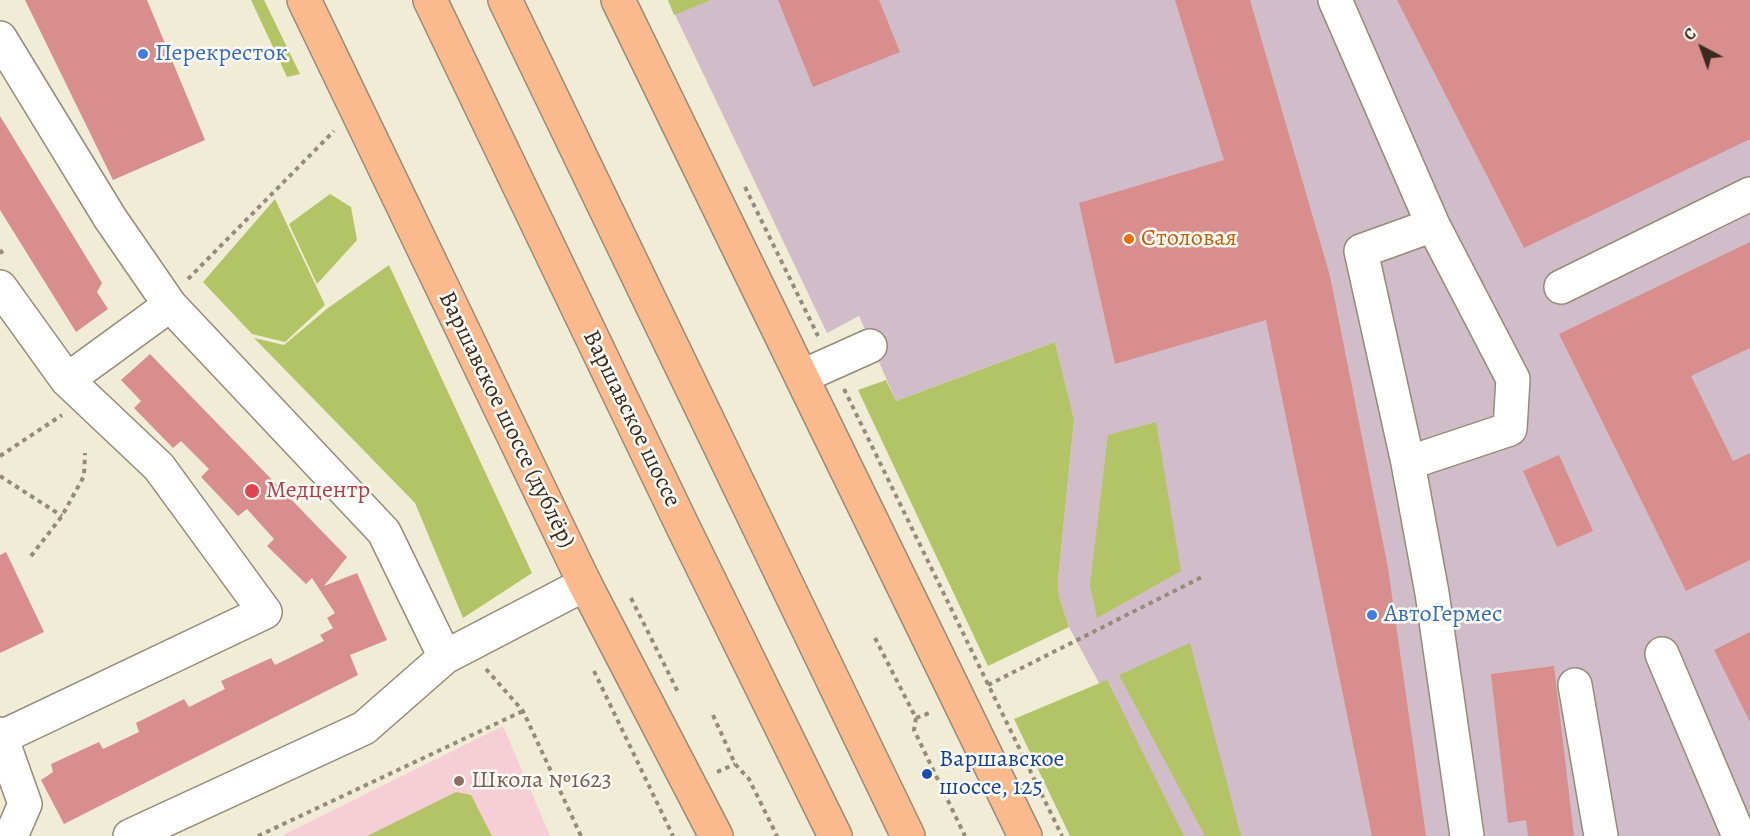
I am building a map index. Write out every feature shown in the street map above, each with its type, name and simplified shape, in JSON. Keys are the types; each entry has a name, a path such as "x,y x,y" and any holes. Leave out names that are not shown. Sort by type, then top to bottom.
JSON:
{"main road":[{"name":"Варшавское шоссе (дублёр)","path":"304,0 585,584 716,836"},
{"name":"Варшавское шоссе","path":"430,0 677,516 835,836"},
{"path":"505,0 908,836"},
{"path":"618,0 1025,836"}],"lane":[{"path":"1335,0 1433,225 1513,379 1510,429 1408,463"},
{"path":"0,38 110,218 170,305 384,532 455,652"},
{"path":"1561,287 1750,194"},
{"path":"1433,225 1361,251 1408,463 1432,593 1467,836"},
{"path":"0,287 76,389 159,467 265,612 1,735 25,804 11,836"},
{"path":"76,389 170,305"},
{"path":"803,376 870,345"},
{"path":"130,836 364,728 455,652 585,584"},
{"path":"1662,654 1739,836"},
{"path":"1575,685 1601,836"}],"path":[{"path":"170,305 189,277 339,126"},
{"path":"0,456 76,389"},
{"path":"31,556 62,516 84,476 85,453"},
{"path":"0,476 62,516"},
{"path":"1062,836 988,685 1204,576"},
{"path":"631,597 682,700"},
{"path":"875,638 916,718 914,730 965,836"},
{"path":"455,652 523,711 582,836"},
{"path":"593,669 673,836"},
{"path":"916,718 942,709"},
{"path":"258,836 523,711"},
{"path":"713,715 735,764 750,779 777,836"},
{"path":"712,762 717,773 735,764"}],"shaded area":[{"path":"668,0 1750,0 1750,836 1181,836 1069,627 1059,596 1058,580 1074,421 1055,342 896,401 859,316 827,333"},
{"name":"Школа №1623","path":"503,726 550,836 281,836"}],"green space":[{"path":"251,0 264,0 300,74 287,77"},
{"path":"668,0 711,0 674,15"},
{"path":"330,194 351,207 357,240 317,284 289,224"},
{"path":"275,199 325,305 285,342 252,334 203,282"},
{"path":"389,265 532,573 463,618 415,503 254,338 284,345 328,308"},
{"path":"1055,342 1074,420 1058,580 1059,596 1069,627 988,666 858,390 886,380 896,401"},
{"path":"1156,422 1181,571 1097,618 1090,585 1108,435"},
{"path":"1190,643 1241,836 1205,836 1119,675"},
{"path":"1107,680 1184,836 1070,836 1014,719"},
{"path":"456,792 471,795 492,836 367,836"}],"building":[{"path":"25,0 147,0 205,140 113,180"},
{"path":"778,0 879,0 900,52 813,87"},
{"path":"1175,0 1250,0 1330,276 1388,568 1426,836 1372,836 1266,320 1115,364 1079,203 1224,160"},
{"path":"1397,0 1750,0 1750,139 1524,248"},
{"path":"0,116 102,283 97,292 108,309 76,332 0,210"},
{"path":"1750,242 1750,348 1691,376 1733,461 1750,453 1750,560 1686,591 1559,334"},
{"path":"150,354 347,557 324,586 357,573 387,640 350,655 358,675 64,824 41,780 53,772 51,764 99,742 103,749 139,732 136,723 184,699 189,707 225,689 221,681 271,658 275,665 324,641 320,635 333,628 327,618 335,613 312,578 306,584 267,546 274,539 247,509 238,516 201,477 209,469 181,441 173,448 134,408 141,401 121,380"},
{"path":"1559,455 1593,531 1557,547 1523,471"},
{"path":"6,552 44,632 0,653 0,555"},
{"path":"1750,632 1750,722 1714,650"},
{"path":"1554,666 1574,836 1528,836 1526,820 1508,823 1491,674"}],"place":[{"name":"Перекресток","path":"143,54"},
{"name":"Столовая","path":"1129,239"},
{"name":"Медцентр","path":"252,491"},
{"name":"АвтоГермес","path":"1372,615"},
{"name":"Варшавское шоссе, 125","path":"927,774"},
{"name":"Школа №1623","path":"459,781"}]}
